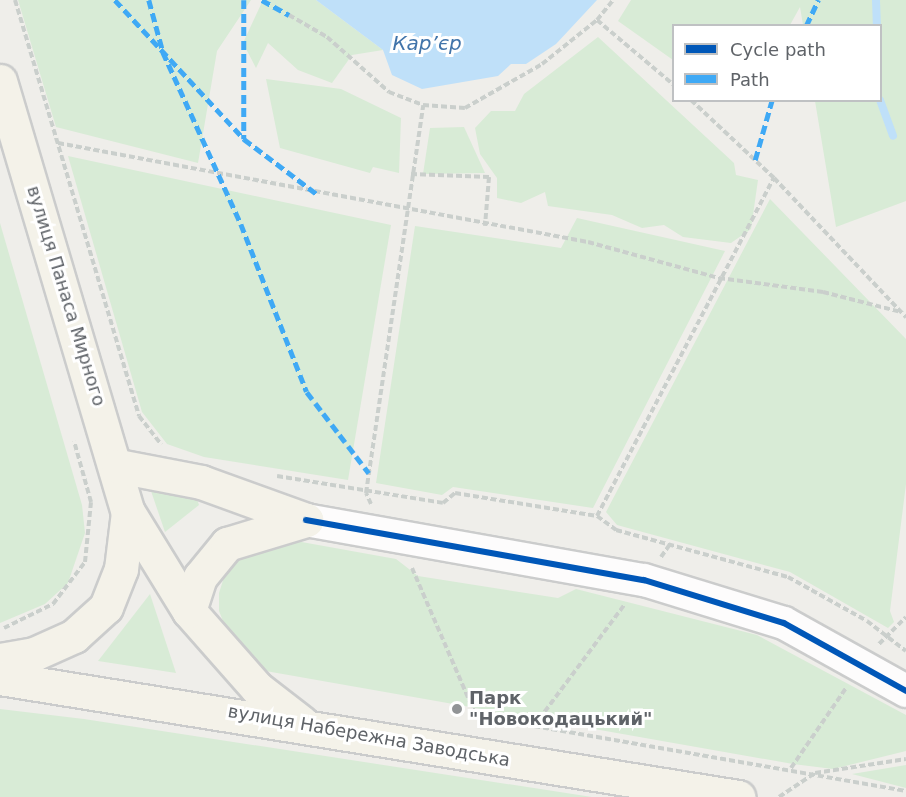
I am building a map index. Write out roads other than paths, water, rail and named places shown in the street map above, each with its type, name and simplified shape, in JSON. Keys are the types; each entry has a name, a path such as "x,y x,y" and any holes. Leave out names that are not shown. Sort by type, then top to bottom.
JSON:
{"main road":[{"name":"вулиця Панаса Мирного","path":"0,81 118,466 129,512"},
{"path":"118,466 201,482 306,520"},
{"path":"129,512 189,611 257,688 302,723"},
{"path":"0,660 34,654 74,636 106,607 121,569 129,512"},
{"path":"189,611 200,577 227,544 306,520"},
{"name":"вулиця Набережна Заводська","path":"0,678 302,723 738,797"}],"street":[{"path":"306,520 384,531 644,580 784,624 906,691"}],"water":[{"name":"Кар’єр","path":"316,0 597,0 556,44 526,64 511,64 498,76 422,89 392,75 383,50"}],"waterway":[{"path":"876,0 877,24"},
{"path":"881,102 893,136"}],"place":[{"name":"Парк \"Новокодацький\"","path":"457,709"}]}
